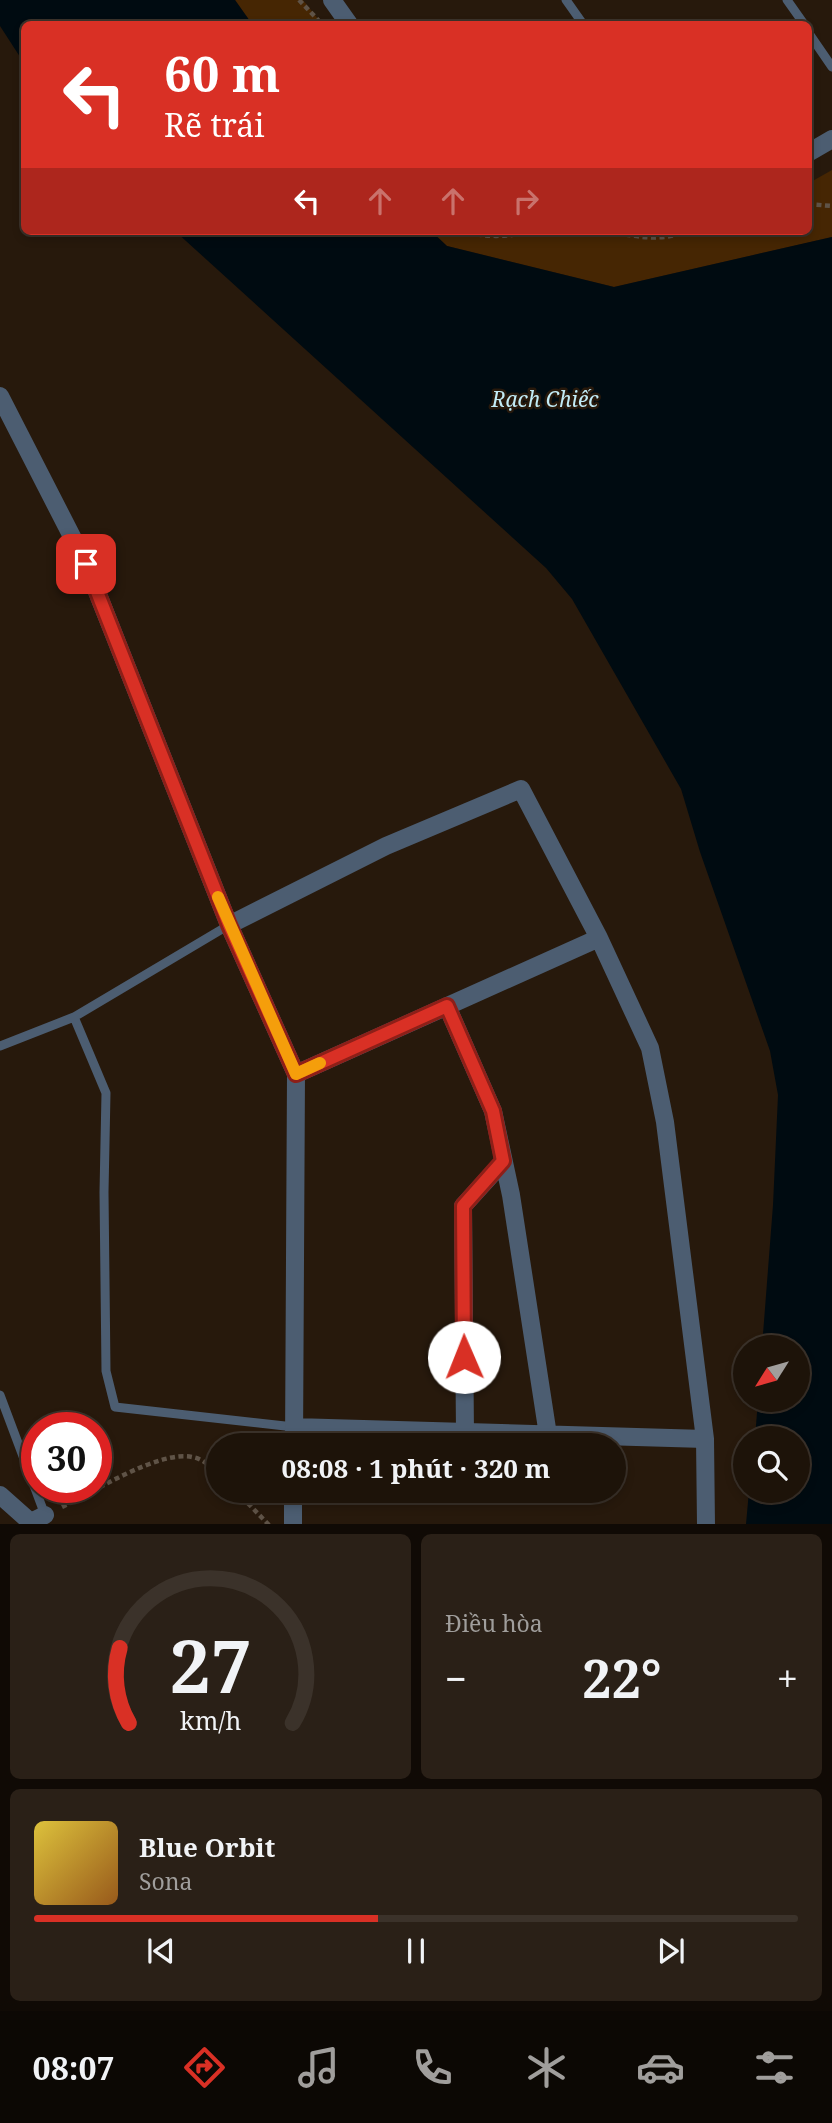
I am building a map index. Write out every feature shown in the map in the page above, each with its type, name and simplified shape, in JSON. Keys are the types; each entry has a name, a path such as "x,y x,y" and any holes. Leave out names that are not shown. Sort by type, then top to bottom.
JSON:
{"street":[{"path":"332,0 347,21"},
{"path":"812,151 832,139"},
{"path":"0,396 86,564 229,925 296,1074 294,1433"},
{"path":"229,925 386,846 521,789 598,938 650,1048 665,1122 705,1439 706,1524"},
{"path":"296,1074 598,938"},
{"path":"447,1006 493,1111 511,1195 548,1433"},
{"path":"465,1433 463,1206 503,1161"},
{"path":"626,1437 705,1439"},
{"path":"0,1495 27,1519 33,1521 45,1515"},
{"path":"293,1503 293,1524"}],"lane":[{"path":"566,0 581,21"},
{"path":"787,0 802,21"},
{"path":"812,38 832,67"},
{"path":"0,1046 74,1017 229,925"},
{"path":"74,1017 107,1093 104,1192 106,1371 115,1406 276,1433"},
{"path":"0,1395 45,1515"}],"path":[{"path":"299,0 320,21"},
{"path":"812,204 832,206"},
{"path":"483,235 513,235"},
{"path":"628,235 658,238 671,235"},
{"path":"45,1515 159,1459 193,1457 206,1466"},
{"path":"248,1503 269,1524"}],"shaded area":[{"path":"235,0 303,0 320,21 250,21"},
{"path":"832,170 832,237 614,287 447,246 435,235 812,235 812,181"}],"water":[{"path":"0,0 235,0 250,21 21,21 21,58 0,26"},
{"name":"Rạch Chiếc","path":"179,235 435,235 447,246 614,287 832,237 832,1524 746,1524 748,1503 810,1503 810,1426 756,1426 757,1412 810,1412 810,1335 763,1335 778,1095 770,1051 700,852 681,789 572,599 546,568"}],"slow traffic":[{"path":"218,897 296,1074 320,1063"}],"route":[{"path":"86,564 229,925 296,1074 447,1006 493,1111 503,1161 463,1206 464,1357"}]}
